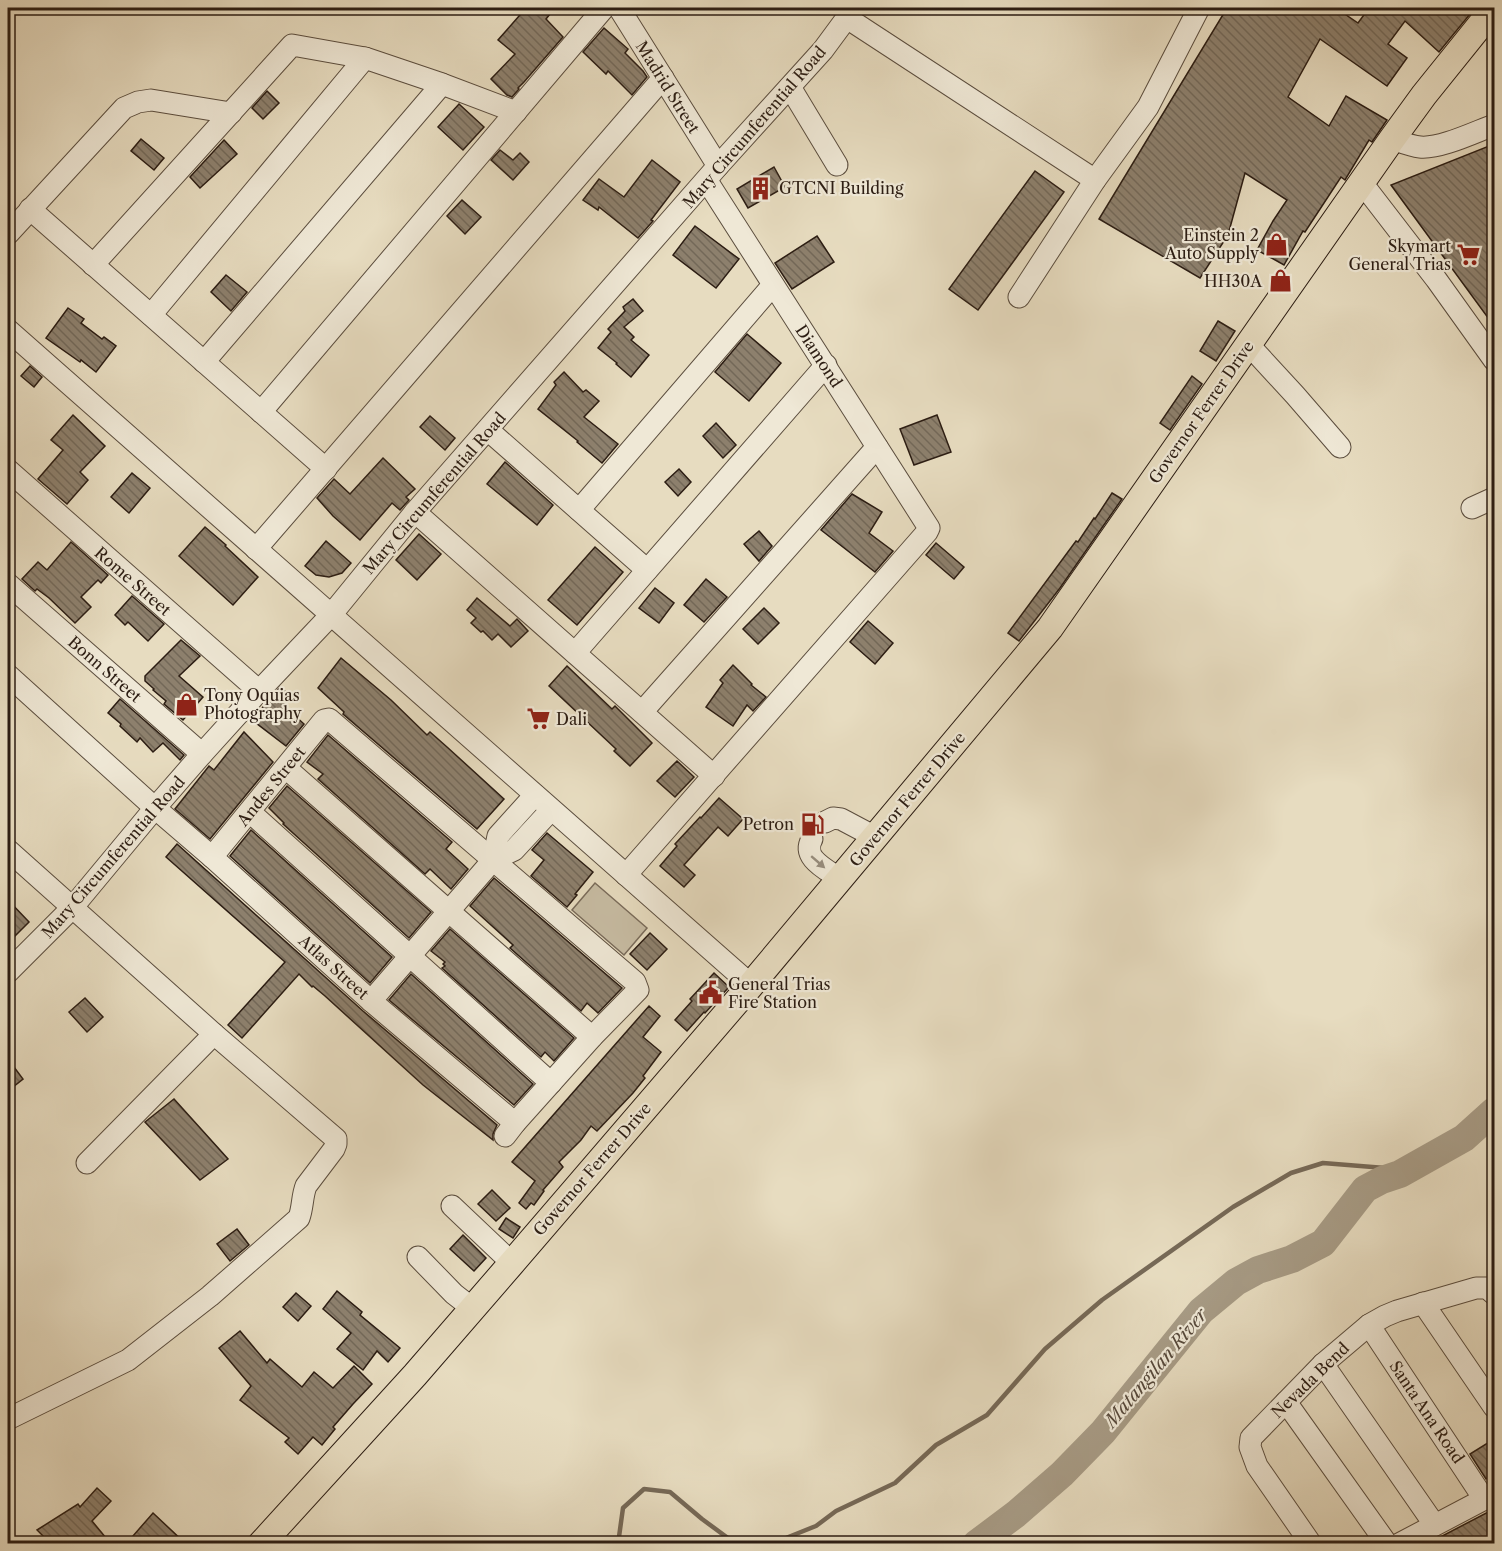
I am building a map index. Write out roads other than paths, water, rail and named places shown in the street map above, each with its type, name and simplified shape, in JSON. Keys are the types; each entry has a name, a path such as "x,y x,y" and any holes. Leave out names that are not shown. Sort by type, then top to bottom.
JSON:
{"main road":[{"name":"Governor Ferrer Drive","path":"261,1544 415,1375 751,986 1050,628 1392,139 1424,95 1493,14"}],"street":[{"path":"261,412 604,8"},
{"name":"Madrid Street","path":"619,8 663,78 712,173"},
{"path":"1019,297 1095,180 1148,106 1199,8"},
{"path":"851,13 1095,180"},
{"name":"Mary Circumferential Road","path":"8,972 72,908 202,754 331,615 416,512 712,173 824,50 851,13"},
{"path":"93,265 292,45 365,58 516,112"},
{"path":"151,315 365,58"},
{"path":"256,549 663,78"},
{"path":"204,362 442,84"},
{"path":"790,87 837,165"},
{"path":"8,234 123,108 151,100 231,113"},
{"path":"1392,139 1418,147 1429,147 1494,125"},
{"name":"Diamond","path":"712,173 773,285 929,528 714,776"},
{"path":"1362,183 1436,279 1494,360"},
{"path":"30,209 326,469"},
{"path":"579,510 773,285"},
{"path":"8,330 751,986"},
{"path":"1248,344 1340,447"},
{"path":"575,652 826,365"},
{"path":"488,430 647,570"},
{"path":"642,711 877,447"},
{"name":"Rome Street","path":"8,470 259,691"},
{"path":"1472,508 1494,498"},
{"path":"416,512 714,776 626,875"},
{"name":"Bonn Street","path":"8,584 202,754"},
{"name":"Atlas Street","path":"8,675 212,857 510,1129 551,1083"},
{"name":"Andes Street","path":"212,857 324,720 331,720 493,860"},
{"path":"286,768 592,1037"},
{"path":"493,860 498,836 535,795"},
{"path":"371,1001 493,860 514,850 551,810"},
{"path":"250,812 551,1083 638,990 635,982 493,860"},
{"path":"840,879 811,858 808,844 818,830 833,818 841,819 875,837"},
{"path":"8,850 214,1034 336,1138 334,1149 306,1186 299,1218 210,1296 128,1360 8,1419"},
{"path":"87,1162 214,1034"},
{"path":"452,1206 512,1263"},
{"path":"418,1257 454,1294 472,1308"},
{"name":"Nevada Bend","path":"1311,1544 1257,1466 1250,1447 1251,1438 1323,1364 1369,1325 1385,1316 1476,1288 1491,1291"},
{"path":"1423,1303 1494,1407"},
{"name":"Santa Ana Road","path":"1369,1325 1489,1496"},
{"path":"1323,1364 1434,1524"},
{"path":"1286,1401 1387,1544"},
{"path":"1399,1544 1489,1496"}],"waterway":[{"name":"Matangilan River","path":"976,1544 1016,1514 1062,1474 1103,1432 1201,1311 1236,1282 1258,1270 1292,1259 1323,1243 1365,1189 1400,1174 1464,1138 1494,1111"},
{"path":"771,1544 816,1526 836,1511 895,1483 936,1445 987,1415 1045,1349 1102,1300 1233,1207 1291,1173 1323,1163 1385,1168 1424,1161"},
{"path":"618,1544 623,1508 644,1489 670,1492 736,1544"}],"place":[{"name":"GTCNI Building","path":"761,188"},
{"name":"Einstein 2 Auto Supply","path":"1277,244"},
{"name":"Skymart General Trias","path":"1469,255"},
{"name":"HH30A","path":"1280,281"},
{"name":"Tony Oquias Photography","path":"186,704"},
{"name":"Dali","path":"538,719"},
{"name":"Petron","path":"812,824"},
{"name":"General Trias Fire Station","path":"710,993"}]}
